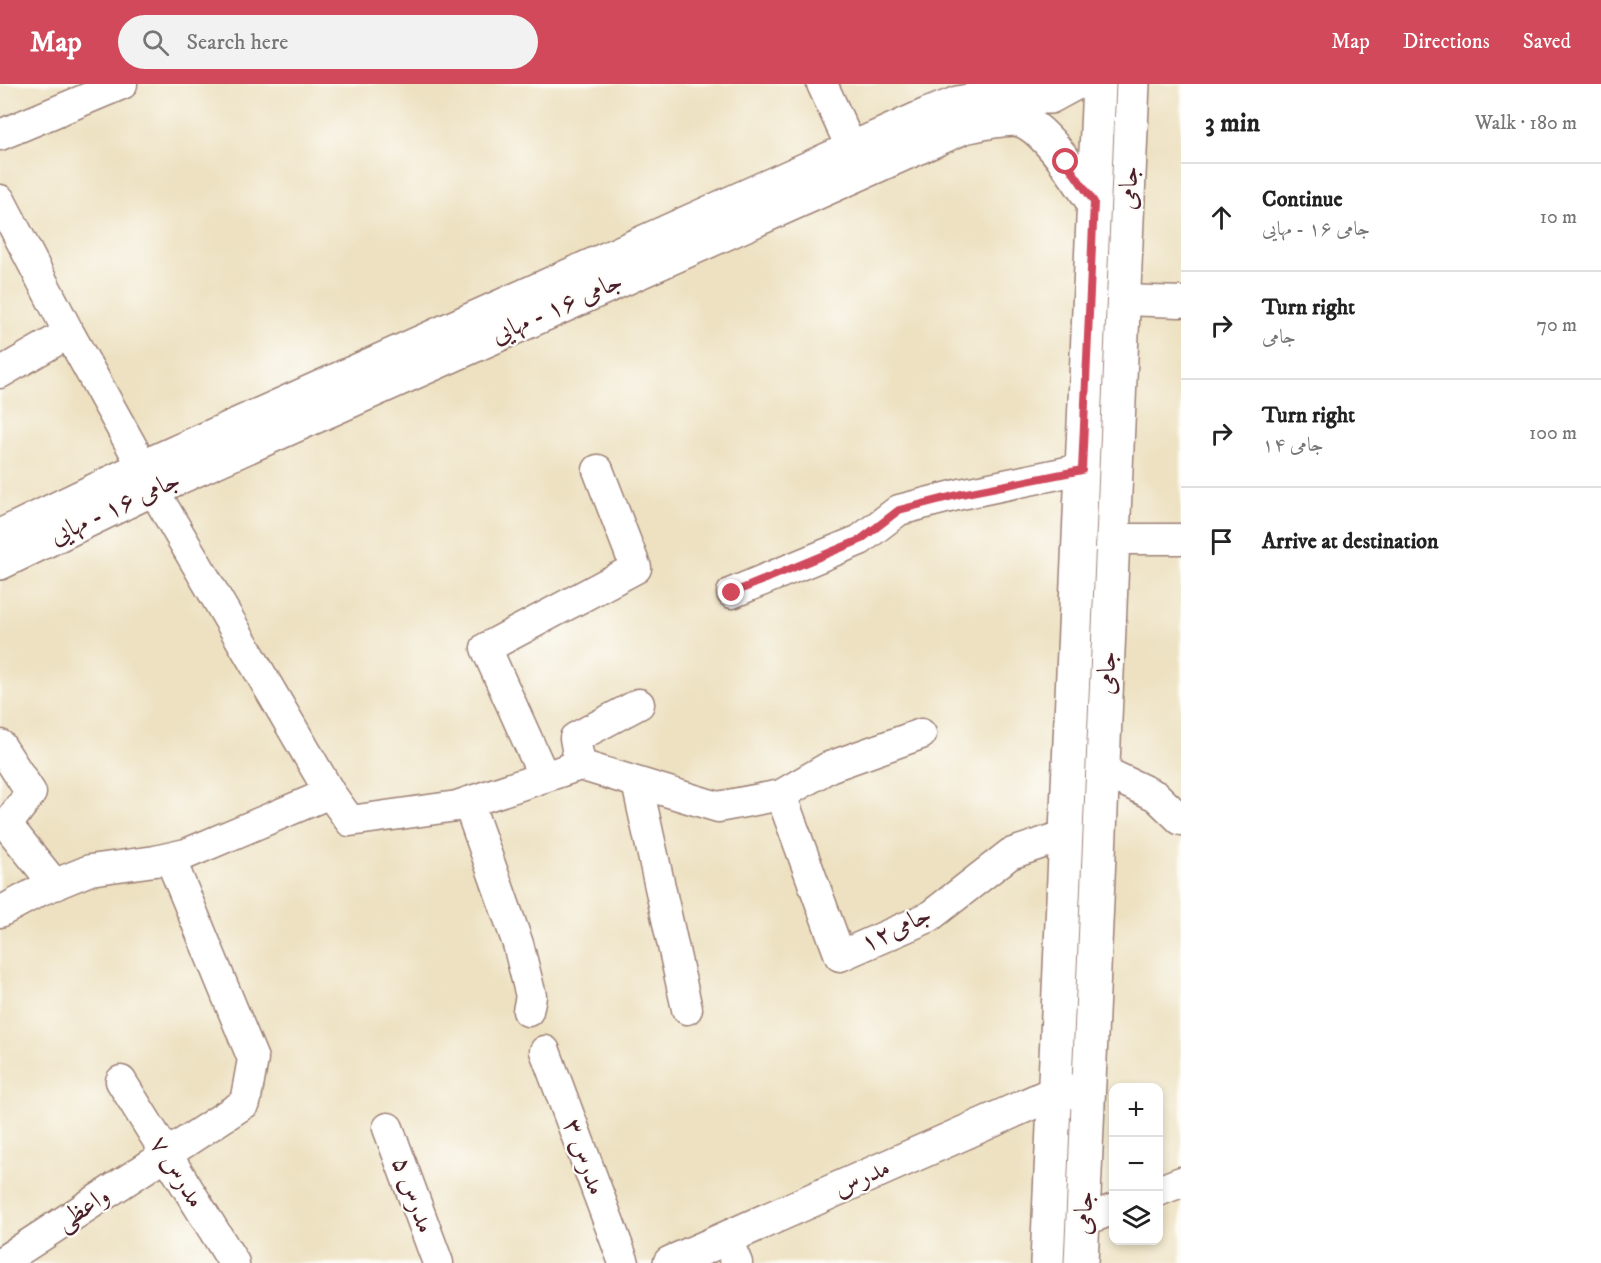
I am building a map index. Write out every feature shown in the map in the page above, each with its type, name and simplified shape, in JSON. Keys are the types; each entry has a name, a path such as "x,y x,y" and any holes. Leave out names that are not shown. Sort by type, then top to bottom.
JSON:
{"main road":[{"name":"جامی ۱۶ - مهایی","path":"0,536 148,478 857,160 958,103 989,97 1050,97 1074,84"},
{"name":"جامی","path":"1047,1263 1099,84"},
{"name":"جامی","path":"1081,1263 1133,84"},
{"name":"جامی ۱۶ - مهایی","path":"857,160 964,126 992,121 1020,120 1040,133 1066,162 1094,202"},
{"name":"جامی ۱۶ - مهایی","path":"0,563 148,478"},
{"path":"1076,599 1085,609 1098,611 1110,606"},
{"path":"1073,668 1084,661 1098,663 1107,672"},
{"name":"مدرس","path":"670,1263 732,1251 1054,1094 1089,1089"}],"street":[{"path":"0,135 122,84"},
{"path":"822,84 857,160"},
{"path":"0,200 148,478 330,793 350,821 457,806 580,765 718,807 781,795 828,767 921,734"},
{"path":"1124,300 1181,302"},
{"path":"0,373 69,333"},
{"path":"544,777 486,648 636,568 598,470"},
{"path":"732,593 860,540 899,510 961,494 1082,470"},
{"path":"1113,539 1181,539"},
{"path":"580,765 575,738 639,704"},
{"path":"0,745 31,793 9,822 11,830 55,885"},
{"path":"1103,771 1156,796 1181,820"},
{"path":"637,783 687,1009"},
{"path":"0,912 90,870 186,854 330,793"},
{"name":"جامی۱۲","path":"781,795 840,956 929,917 1010,854 1066,835"},
{"path":"468,802 518,944 531,996 528,1011"},
{"name":"واعظی","path":"0,1263 245,1103 253,1059 170,858"},
{"name":"مدرس ۳","path":"545,1051 624,1263"},
{"name":"مدرس ۷","path":"121,1081 234,1263"},
{"name":"مدرس ۵","path":"388,1128 438,1263"},
{"path":"1163,1189 1181,1182"},
{"path":"1083,1221 1109,1211"}],"route":[{"path":"732,593 860,540 899,510 961,494 1082,470 1094,202 1066,162"}]}
